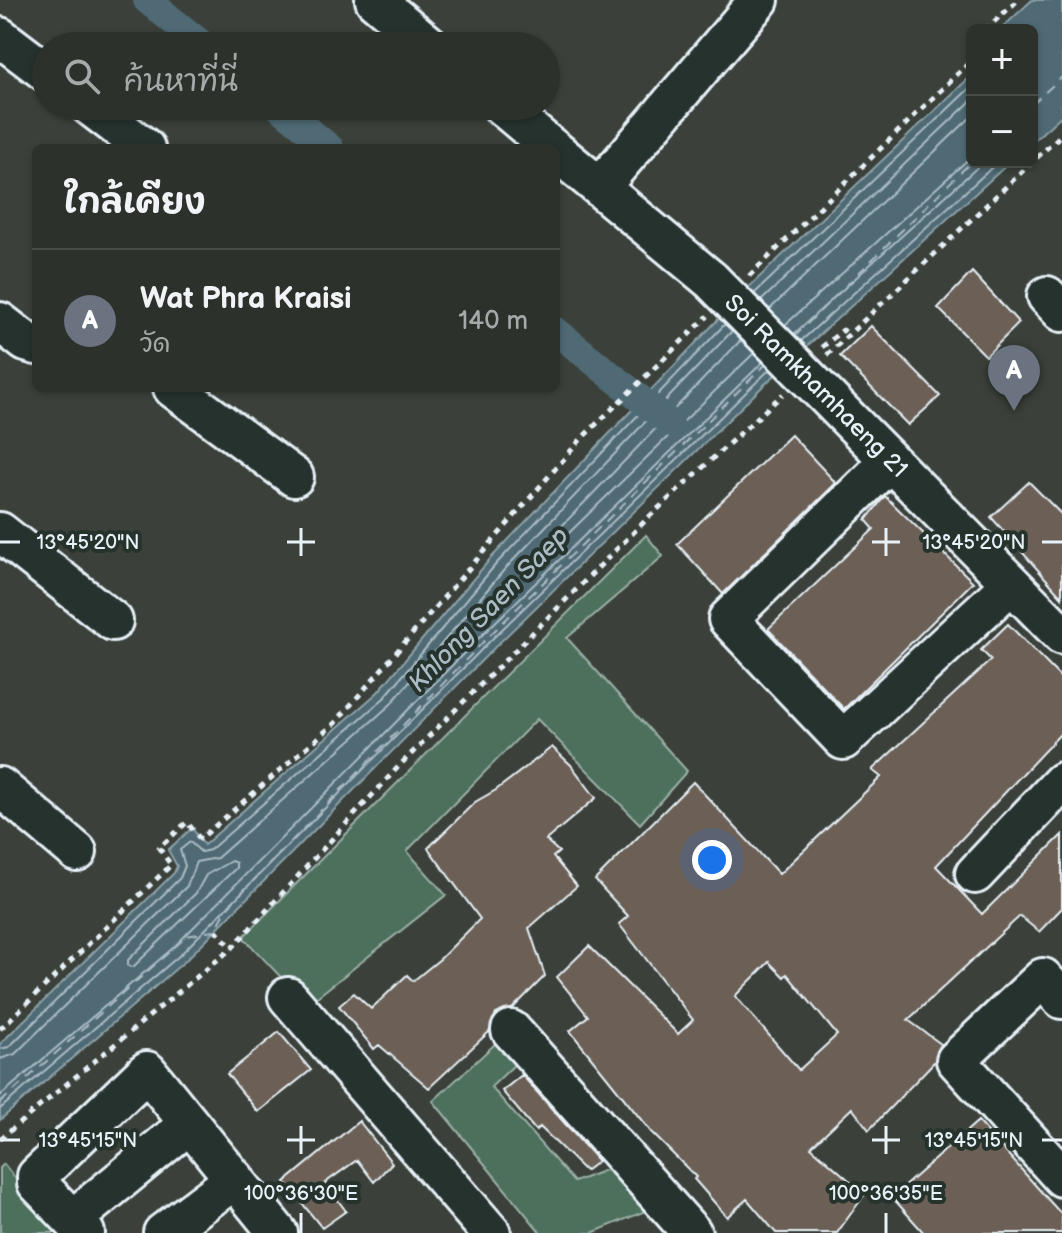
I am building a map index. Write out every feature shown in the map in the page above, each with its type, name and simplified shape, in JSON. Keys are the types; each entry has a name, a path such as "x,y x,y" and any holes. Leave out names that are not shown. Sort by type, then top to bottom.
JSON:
{"street":[{"path":"375,0 413,32"},
{"path":"600,187 759,0"},
{"path":"0,37 32,61"},
{"path":"108,120 140,144"},
{"name":"Soi Ramkhamhaeng 21","path":"519,120 547,144"},
{"name":"Soi Ramkhamhaeng 21","path":"560,155 722,291 1062,635"},
{"path":"0,322 32,344"},
{"path":"178,392 294,477"},
{"path":"890,461 728,619 843,740 1011,584"},
{"path":"0,532 113,621"},
{"path":"975,874 1062,782"},
{"path":"0,787 77,852"},
{"path":"1062,999 1043,978 956,1060 1062,1177"},
{"path":"288,997 491,1233"},
{"path":"511,1030 692,1233"},
{"path":"189,1124 79,1226 37,1183 37,1176 147,1071 235,1179 273,1231"},
{"path":"163,1233 235,1179"}],"path":[{"path":"992,24 1018,0"},
{"path":"0,1029 171,865 159,848 187,822 200,839 335,723 582,438 641,382 722,291 966,66"},
{"path":"0,1139 232,948 400,765 650,516 809,380 1062,134"},
{"path":"216,930 232,948"}],"green space":[{"path":"646,535 663,556 567,638 687,771 640,824 537,719 407,851 446,895 307,1005 243,937"},
{"path":"496,1043 517,1062 491,1087 574,1182 608,1169 648,1210 592,1233 541,1233 433,1101"},
{"path":"4,1164 59,1233 0,1233 0,1168"}],"water":[{"path":"1032,0 1062,0 1062,115 1038,137 1038,24 1006,24"},
{"name":"Khlong Saen Saep","path":"966,81 966,168 1003,168 763,386 496,646 185,961 0,1120 0,1044 174,873 177,866 168,850 192,828 204,845 378,692 491,558 749,287"}],"building":[{"path":"972,272 1019,323 986,356 938,308"},
{"path":"871,326 940,396 908,425 840,356"},
{"path":"791,435 836,483 723,594 677,544"},
{"path":"1029,482 1062,515 1062,597 991,517"},
{"path":"885,496 973,582 844,709 768,629 874,529 866,520"},
{"path":"1008,624 1062,679 1062,732 936,866 982,914 1062,835 1062,908 1039,932 1020,916 908,1020 941,1044 935,1061 869,1130 852,1108 811,1147 865,1194 837,1233 776,1233 747,1199 727,1217 694,1179 696,1177 651,1132 570,1031 588,1016 557,977 589,946 678,1034 693,1020 619,924 628,916 595,880 693,782 779,874 881,777 872,770 991,660 981,650","holes":["769,962 784,977 787,974 837,1035 799,1070 735,996"]},
{"path":"552,747 571,765 596,798 546,840 559,852 553,857 577,886 529,928 545,976 512,1009 496,1014 490,1031 429,1088 379,1045 374,1049 339,1006 354,993 371,1009 407,975 413,981 440,959 480,919 428,848 475,802 496,790"},
{"path":"279,1032 311,1070 258,1112 227,1074"},
{"path":"522,1075 598,1161 585,1171 540,1127 536,1131 502,1091"},
{"path":"359,1121 392,1163 374,1182 357,1160 325,1183 346,1211 322,1228 285,1182"},
{"path":"978,1121 1062,1215 1062,1233 924,1233 892,1197"}],"waterway":[{"path":"147,0 187,32"},
{"path":"295,120 325,144"},
{"path":"560,334 670,423"}],"ferry route":[{"path":"1038,99 1062,77"},
{"path":"794,337 966,167"},
{"path":"0,1103 187,936 216,930 227,908 488,637 766,364"}],"place":[{"name":"Wat Phra Kraisi","path":"1014,411"}]}
